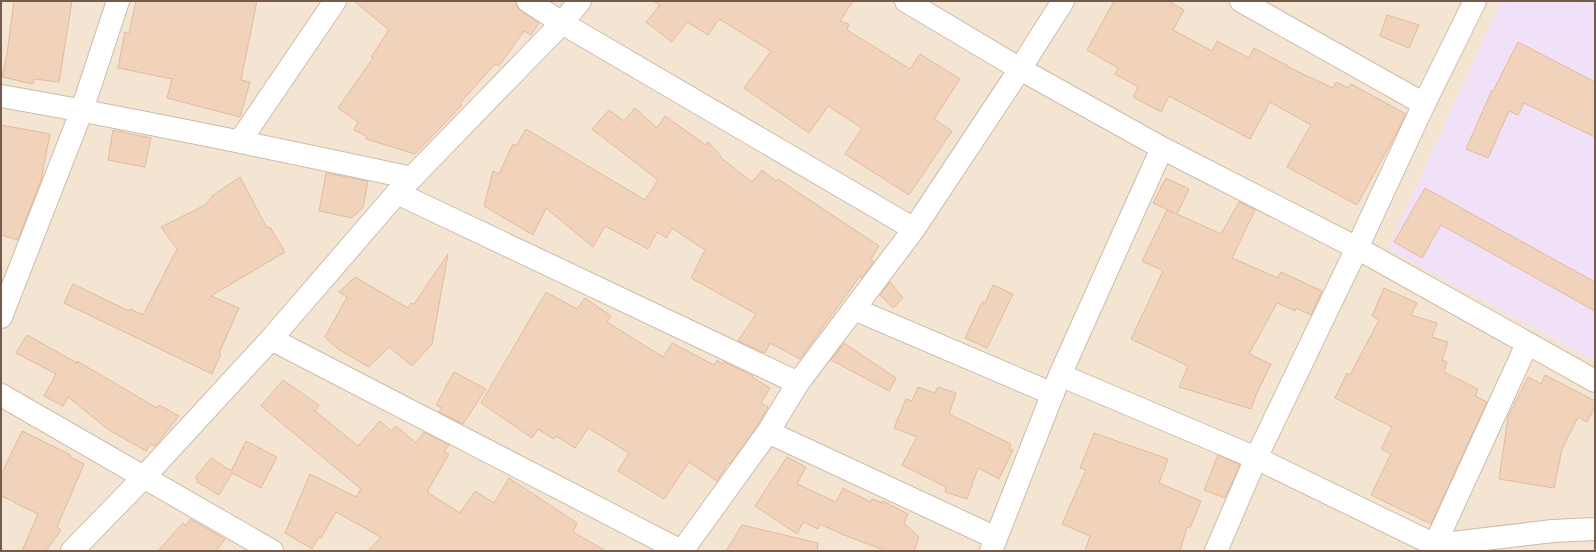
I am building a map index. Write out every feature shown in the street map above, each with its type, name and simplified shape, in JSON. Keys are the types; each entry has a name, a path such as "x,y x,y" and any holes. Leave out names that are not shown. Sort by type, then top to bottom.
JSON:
{"street":[{"path":"1,318 82,110 118,1"},
{"path":"240,141 335,1"},
{"path":"528,1 562,23 914,229"},
{"path":"72,551 142,478 271,338 405,186 562,23 580,1"},
{"path":"906,1 1020,69 1162,148 1357,248 1595,381"},
{"path":"271,338 681,551 768,432 798,383 914,229 1020,69 1063,1"},
{"path":"1241,1 1424,104"},
{"path":"1216,551 1256,458 1357,248 1424,104 1475,1"},
{"path":"1,96 82,110 240,141 405,186 798,383"},
{"path":"768,432 994,545 1056,385 1162,148"},
{"path":"854,309 1256,458 1434,548 1553,531 1595,529"},
{"path":"1434,548 1527,344"},
{"path":"1,395 142,478 272,551"}],"shaded area":[{"path":"1,1 1595,1 1595,551 1,551"},
{"path":"1501,1 1595,1 1595,361 1388,249"}],"building":[{"path":"14,1 72,1 59,82 34,79 33,84 2,77 7,54"},
{"path":"136,1 257,1 241,80 250,82 240,117 167,98 172,79 118,68 125,32 129,33"},
{"path":"354,1 516,1 517,7 521,11 539,23 531,35 524,31 499,66 495,64 460,103 462,105 415,154 366,139 366,136 354,130 358,122 338,108 373,58 371,57 389,30"},
{"path":"653,1 853,1 840,21 849,24 847,30 910,69 920,54 960,79 934,119 952,131 909,195 845,154 862,128 828,106 809,133 744,88 771,51 719,19 708,35 687,22 672,42 646,22 660,5"},
{"path":"1114,1 1168,1 1184,10 1173,30 1212,51 1217,41 1249,58 1254,48 1288,67 1333,88 1336,82 1348,88 1351,84 1406,114 1357,205 1287,167 1311,125 1270,102 1250,139 1169,96 1161,112 1133,97 1138,87 1115,74 1118,68 1087,50"},
{"path":"1387,15 1419,25 1409,48 1380,36"},
{"path":"1518,42 1595,82 1595,137 1524,103 1518,115 1509,111 1488,158 1466,149 1492,90 1493,91"},
{"path":"635,108 657,128 665,116 706,145 708,142 721,156 720,157 752,182 762,170 776,181 778,179 879,246 871,259 874,262 862,278 860,276 800,359 770,343 765,353 738,341 756,314 691,278 705,250 672,228 666,238 657,232 648,249 605,226 593,247 546,208 533,235 484,206 493,171 499,174 513,144 516,146 526,129 645,200 658,180 592,129 609,110 624,121"},
{"path":"1,125 50,134 41,180 18,240 1,235"},
{"path":"113,130 151,138 145,167 108,160"},
{"path":"326,173 368,181 363,207 352,218 319,211"},
{"path":"240,177 267,228 270,227 285,252 211,296 239,308 219,353 221,354 212,374 64,303 73,284 129,311 130,309 143,315 177,249 161,227 205,205 213,195"},
{"path":"1166,178 1189,189 1177,214 1221,234 1239,202 1255,210 1232,258 1278,278 1281,272 1322,291 1311,315 1296,308 1295,311 1277,303 1249,354 1271,364 1251,409 1179,387 1188,366 1131,339 1163,271 1142,261 1167,210 1174,213 1153,203"},
{"path":"1425,188 1595,282 1595,311 1441,225 1422,258 1394,242"},
{"path":"448,254 432,344 412,366 389,347 369,367 338,349 325,337 347,297 339,292 355,277 408,308 411,303 414,304"},
{"path":"890,282 903,298 893,308 880,295"},
{"path":"993,285 1013,294 987,348 965,338 982,302 985,303"},
{"path":"1384,288 1417,303 1411,315 1437,323 1432,337 1448,342 1442,360 1447,362 1444,372 1478,389 1475,396 1487,402 1431,524 1371,495 1391,454 1381,449 1392,427 1335,398 1347,373 1350,375 1379,320 1372,316"},
{"path":"546,292 577,309 585,298 611,316 607,322 663,357 672,343 714,365 717,360 723,364 724,362 753,376 752,377 770,388 761,403 768,407 756,428 730,464 728,463 717,481 689,462 664,499 618,471 629,453 588,428 575,448 556,436 554,439 538,429 532,438 481,403"},
{"path":"27,335 77,363 77,361 157,408 159,405 179,416 155,446 150,444 146,451 109,430 68,397 63,406 44,396 56,374 16,353"},
{"path":"844,343 896,378 889,391 831,360"},
{"path":"454,372 486,389 463,424 439,412 442,408 436,405"},
{"path":"1545,375 1595,401 1595,407 1587,422 1578,417 1562,449 1554,488 1499,479 1508,417 1528,377 1541,384"},
{"path":"283,380 319,405 315,411 358,446 380,421 391,431 396,426 416,443 424,432 449,445 444,452 449,454 427,492 460,513 475,491 494,503 509,478 577,523 573,532 606,551 368,551 381,537 336,512 321,538 319,537 312,549 285,533 310,474 356,497 361,489 261,406"},
{"path":"918,387 935,393 938,387 956,393 949,414 1011,444 1009,449 1013,450 999,479 978,468 967,499 945,492 946,487 902,465 917,437 894,428 906,399 912,401"},
{"path":"22,431 71,455 70,457 84,464 57,527 61,530 46,551 22,551 38,514 1,496 1,475"},
{"path":"1094,433 1168,459 1159,483 1201,501 1190,528 1187,527 1180,551 1085,551 1090,536 1062,524 1086,470 1080,468"},
{"path":"246,441 277,457 261,488 232,473 219,495 197,482 198,480 195,478 211,458 231,471"},
{"path":"1218,455 1240,465 1225,498 1204,490"},
{"path":"787,457 806,467 797,484 836,502 843,488 871,502 872,499 882,503 883,501 908,514 904,523 919,537 914,551 886,551 820,524 818,529 803,522 797,534 755,506"},
{"path":"190,519 225,539 216,551 158,551 183,523 186,526"},
{"path":"742,525 818,543 817,551 726,551"}]}
